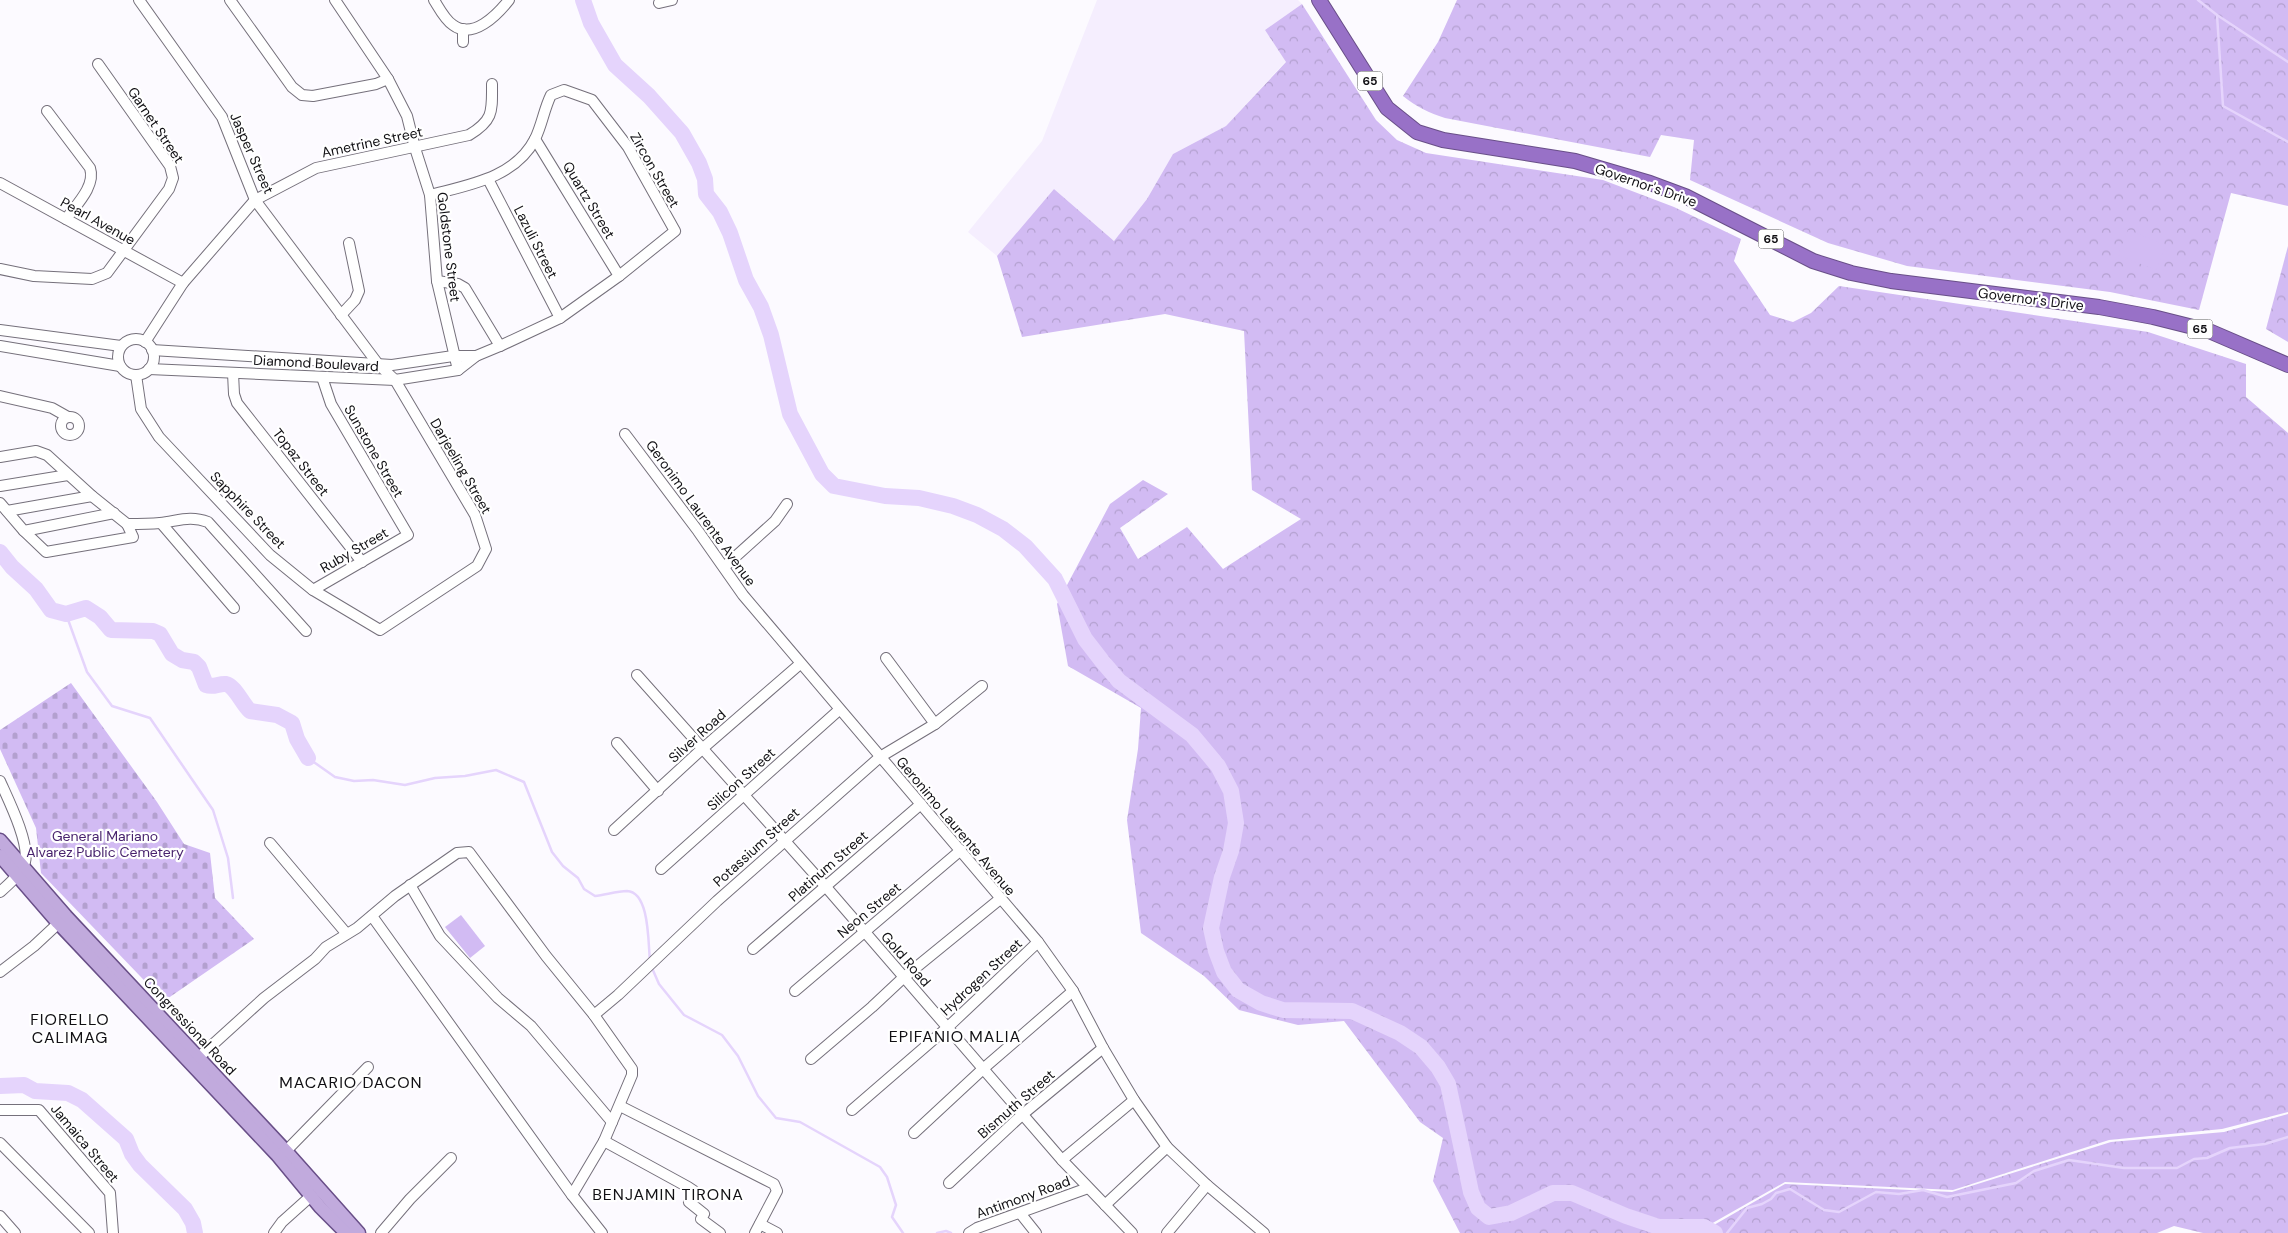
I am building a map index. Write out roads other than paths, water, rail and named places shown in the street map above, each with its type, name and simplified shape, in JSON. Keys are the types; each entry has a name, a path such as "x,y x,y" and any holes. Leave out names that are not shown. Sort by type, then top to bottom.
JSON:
{"highway":[{"name":"Governor's Drive","path":"1319,0 1388,108 1417,132 1443,140 1576,161 1650,183 1685,196 1813,261 1851,273 1891,281 2099,308 2152,317 2208,331 2255,349 2288,365"}],"main road":[{"name":"Congressional Road","path":"0,840 20,871 62,920 346,1233"},
{"name":"Congressional Road","path":"0,856 20,871"},
{"name":"Congressional Road","path":"62,920 199,1057 359,1233"}],"street":[{"name":"Jasper Street","path":"138,0 222,117 255,200 378,364"},
{"path":"230,0 292,87 302,95 312,96 367,86 388,79"},
{"name":"Goldstone Street","path":"335,0 388,79 407,116 430,195 437,281 453,356 458,370"},
{"path":"434,0 453,26 463,29 473,29 484,23 509,0"},
{"path":"659,3 672,0"},
{"path":"463,29 463,42"},
{"name":"Garnet Street","path":"98,64 170,166 174,178 169,189 124,251"},
{"name":"Ametrine Street","path":"148,346 183,283 255,200 316,168 469,135 483,127 492,110 492,84"},
{"name":"Zircon Street","path":"535,139 543,110 551,95 564,90 592,100 628,147 675,231"},
{"path":"46,111 90,168 92,176 90,186 66,220"},
{"path":"430,195 488,179 514,164 535,139"},
{"name":"Quartz Street","path":"535,139 619,276"},
{"name":"Lazuli Street","path":"488,179 560,318"},
{"name":"Pearl Avenue","path":"0,183 183,283"},
{"name":"Diamond Boulevard","path":"149,368 395,380 458,370 476,356 560,318 619,276 675,231"},
{"path":"341,315 355,300 359,291 349,243"},
{"path":"0,270 34,276 92,279 107,273 124,251"},
{"path":"437,281 458,284 465,288 500,346"},
{"path":"0,330 121,346 135,339 148,346 153,360 149,368 136,375 127,372 120,366 0,346"},
{"path":"120,366 118,356 121,346"},
{"name":"Diamond Boulevard","path":"148,346 392,365 453,356 476,356"},
{"name":"Darjeeling Street","path":"378,364 395,380 475,515 486,549 477,566 380,630"},
{"name":"Topaz Street","path":"233,373 234,394 237,402 362,562"},
{"name":"Sapphire Street","path":"136,375 142,409 159,437 270,555 313,590 380,630"},
{"name":"Sunstone Street","path":"322,377 331,404 408,535"},
{"path":"0,396 52,408 68,417"},
{"name":"Geronimo Laurente Avenue","path":"625,434 743,595 1038,942 1073,991 1103,1048 1134,1100 1167,1147 1207,1186 1258,1231"},
{"path":"0,457 42,452 127,524 133,537 46,552 3,507"},
{"path":"0,486 68,475"},
{"path":"3,507 92,496"},
{"path":"724,567 775,521 787,504"},
{"path":"24,531 114,514"},
{"path":"127,524 161,523 188,517 208,522 306,631"},
{"path":"161,523 234,608"},
{"name":"Ruby Street","path":"313,590 408,535"},
{"path":"886,658 935,724"},
{"name":"Silver Road","path":"614,830 702,749 800,664"},
{"name":"Gold Road","path":"637,675 826,887 1062,1160 1105,1205"},
{"name":"Potassium Street","path":"594,1015 784,840 880,757 935,724 982,686"},
{"name":"Silicon Street","path":"661,869 839,710"},
{"path":"617,743 658,791"},
{"path":"0,781 20,831 25,860 20,871 0,892"},
{"name":"Platinum Street","path":"753,949 921,804"},
{"path":"270,843 346,933"},
{"name":"Neon Street","path":"795,991 961,850"},
{"path":"199,1057 264,998 346,933 372,916 410,885 457,853 469,852 546,956 594,1015 632,1069 632,1075 620,1106 604,1141 572,1195"},
{"path":"410,885 440,936 498,998 531,1026 612,1122"},
{"path":"811,1059 903,978 1000,899"},
{"path":"372,916 572,1195 602,1233"},
{"path":"0,972 34,946 62,920"},
{"name":"Hydrogen Street","path":"852,1110 948,1027 1038,942"},
{"path":"914,1133 984,1068 1073,991"},
{"name":"Bismuth Street","path":"950,1183 1023,1114 1103,1048"},
{"path":"286,1151 368,1067"},
{"path":"1062,1160 1134,1100"},
{"path":"620,1106 774,1184 777,1191 758,1228 777,1233"},
{"name":"Jamaica Street","path":"0,1110 39,1110 110,1193 113,1233"},
{"path":"604,1141 688,1186 694,1191 688,1202 704,1214 701,1219 720,1233"},
{"path":"0,1143 89,1233"},
{"path":"1132,1233 1105,1205 1167,1147"},
{"path":"381,1233 451,1158"},
{"path":"1167,1233 1207,1186"},
{"name":"Antimony Road","path":"973,1230 1088,1188"},
{"path":"274,1233 282,1222 311,1196"},
{"path":"1020,1213 1036,1233"},
{"path":"0,1216 15,1233"}],"waterway":[{"path":"583,0 591,23 615,65 649,96 682,133 699,163 705,179 706,194 720,212 730,233 746,280 761,307 771,335 790,414 822,474 834,486 885,496 919,498 953,506 977,515 1003,529 1025,546 1055,579 1085,639 1119,681 1192,735 1218,766 1231,791 1236,823 1231,851 1222,877 1211,928 1216,951 1224,972 1238,990 1261,1003 1283,1010 1352,1011 1400,1033 1421,1047 1438,1067 1448,1084 1471,1192 1478,1208 1489,1217 1511,1213 1553,1193 1572,1193 1626,1216 1659,1227 1704,1227 1715,1233"},
{"path":"2198,0 2217,15 2223,106 2288,142"},
{"path":"2217,15 2288,62"},
{"path":"0,552 12,567 36,589 51,610 66,614 86,608 100,617 111,630 153,631 160,634 172,654 182,660 194,662 199,667 206,685 229,685 250,711 277,715 292,723 297,739 308,758"},
{"path":"66,614 87,672 112,706 150,718 213,810 228,858 233,898"},
{"path":"308,758 335,777 354,781 373,780 405,785 435,778 465,776 496,770 524,782 552,852 563,866 578,878 584,889 595,896 627,891 635,894 640,900 644,909 648,932 650,961"},
{"path":"652,968 659,984 684,1015 722,1035 738,1056 758,1096 776,1118 800,1122 880,1167 887,1177 896,1205 892,1217 903,1233"},
{"path":"0,1086 24,1085 35,1091 68,1093 82,1100 126,1139 132,1154 140,1165 185,1209 193,1223 195,1233"},
{"path":"1727,1233 1747,1208 1762,1204 1771,1199 1776,1193 1790,1189 1824,1210 1839,1212 1876,1192 1899,1194 1923,1190 1947,1197 2016,1183 2034,1171 2069,1160 2124,1168 2177,1168 2194,1159 2207,1158 2230,1148 2265,1144 2288,1137"},
{"path":"937,1233 946,1231 951,1233"}],"district":[{"name":"FIORELLO CALIMAG","path":"70,1028"},
{"name":"EPIFANIO MALIA","path":"955,1036"},
{"name":"MACARIO DACON","path":"351,1082"},
{"name":"BENJAMIN TIRONA","path":"668,1194"}],"park label":[{"name":"General Mariano Alvarez Public Cemetery","path":"105,844"}]}
